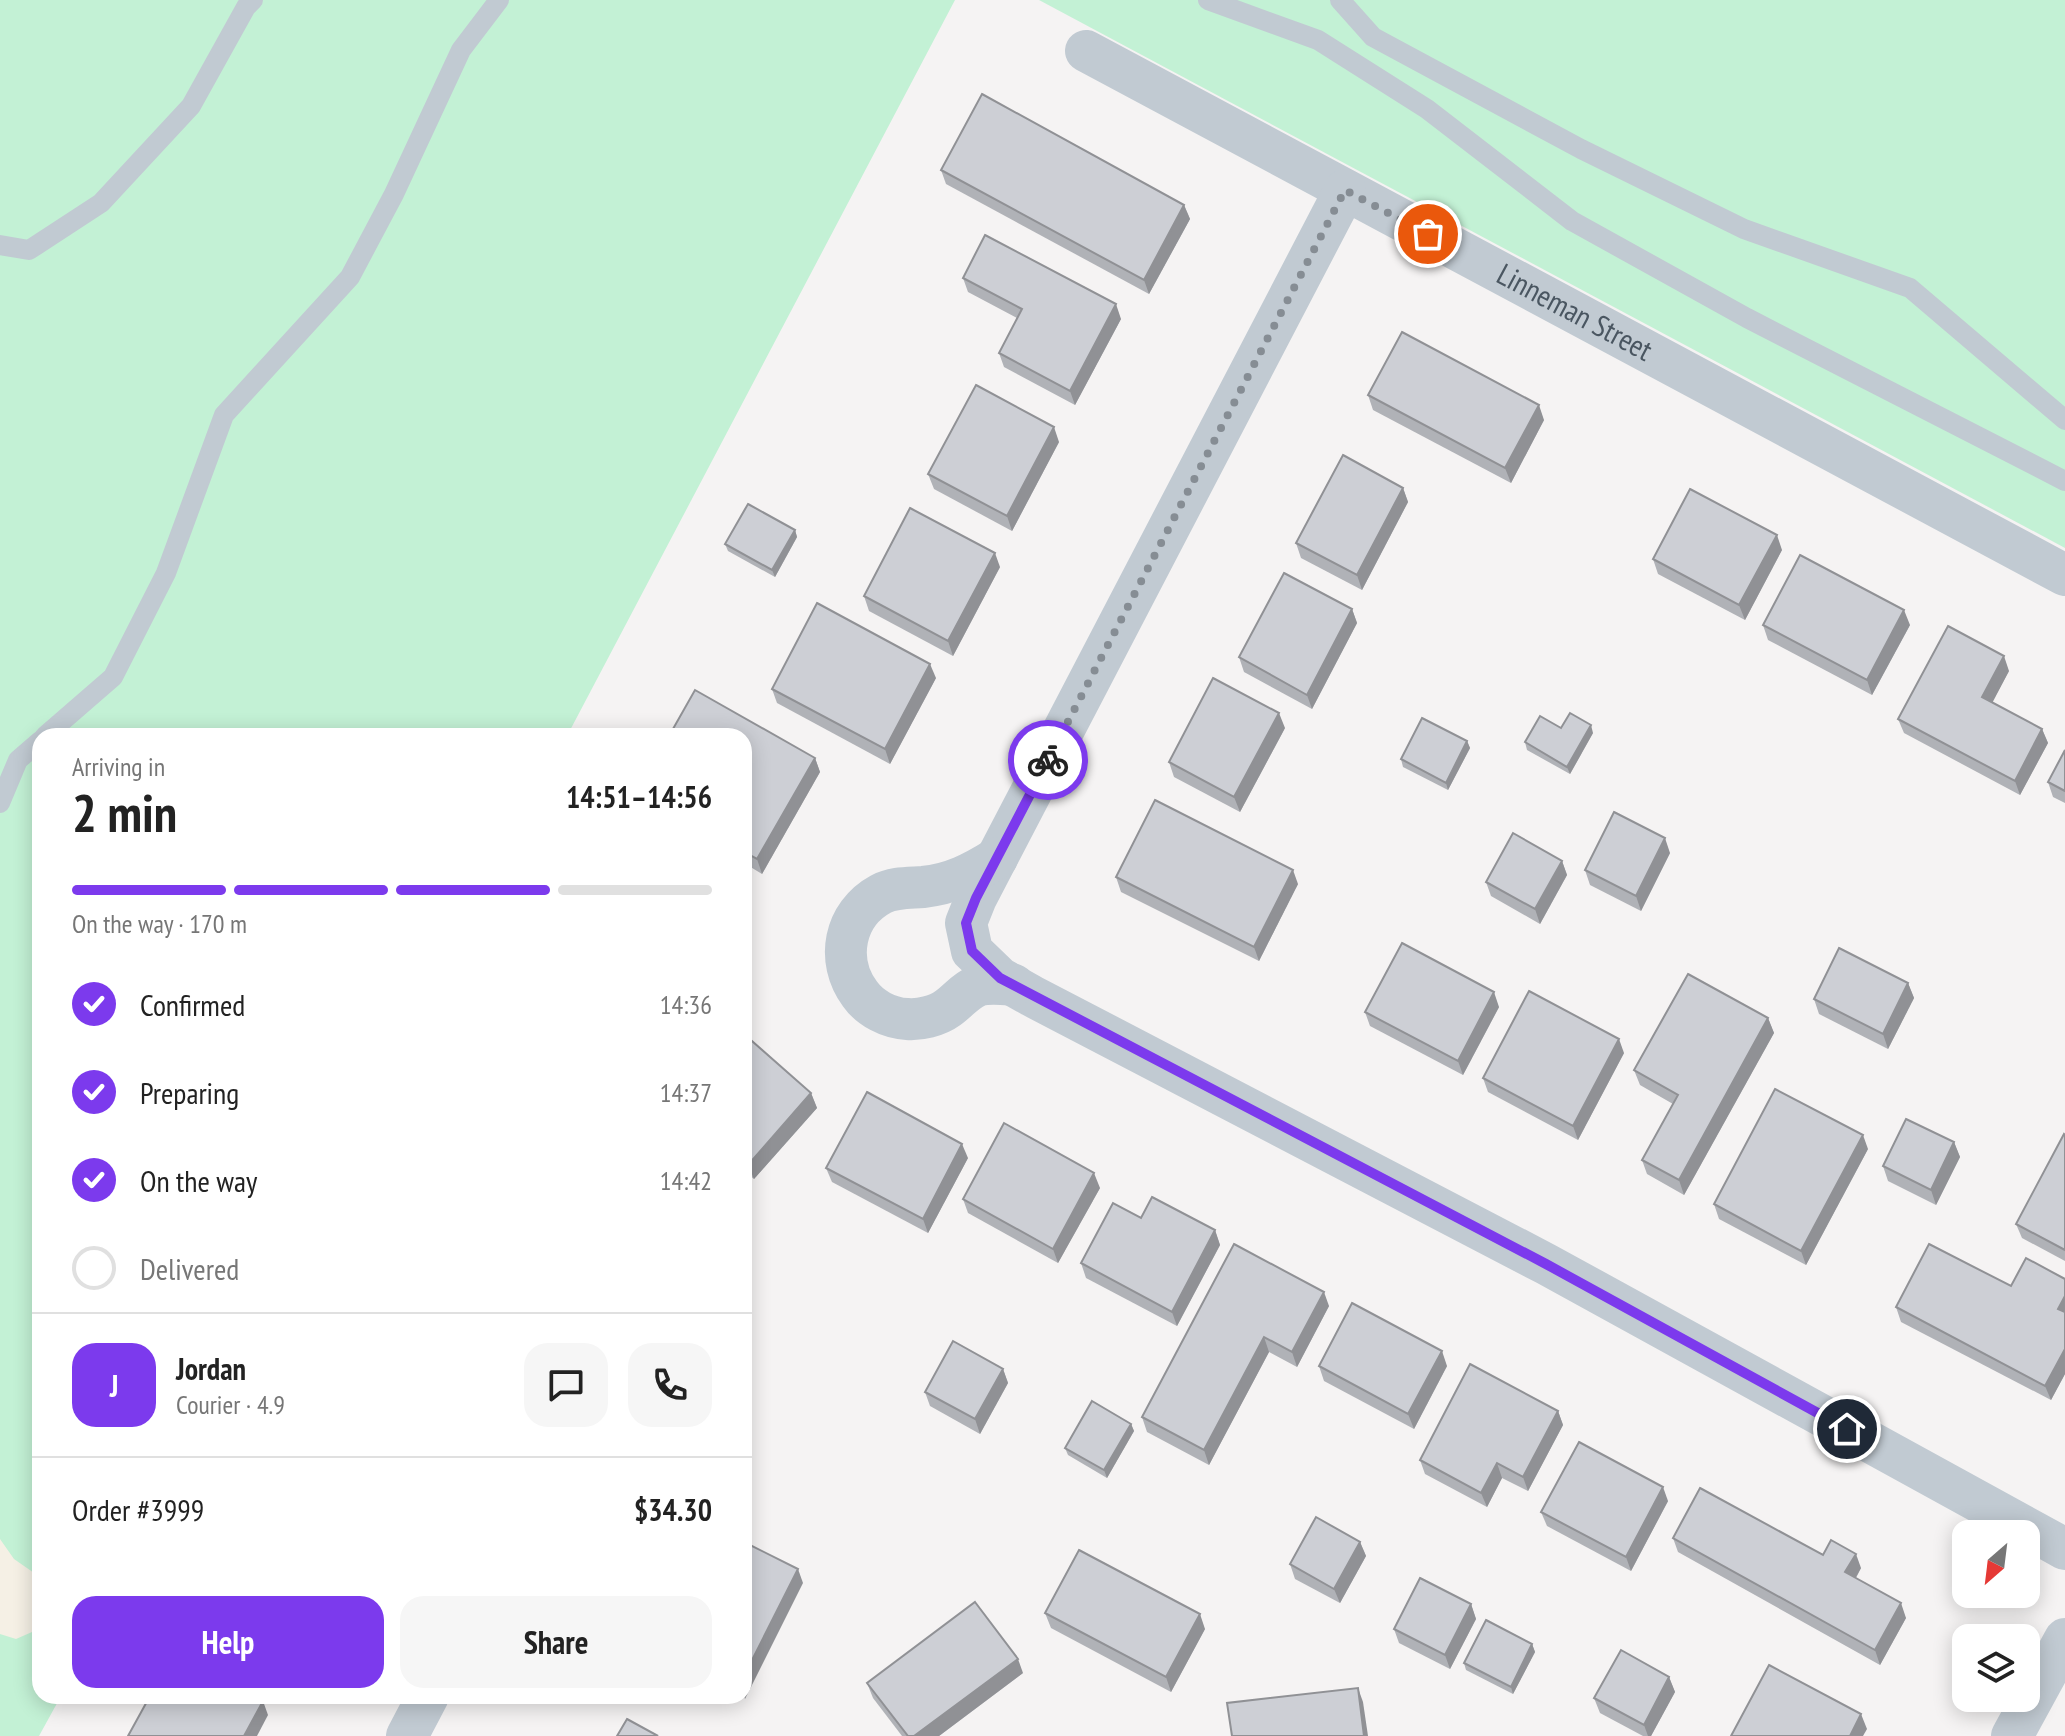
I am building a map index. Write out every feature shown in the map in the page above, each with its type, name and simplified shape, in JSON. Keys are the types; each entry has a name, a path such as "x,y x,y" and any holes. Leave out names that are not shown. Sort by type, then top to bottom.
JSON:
{"street":[{"name":"Linneman Street","path":"1086,51 2065,575"},
{"path":"1345,190 976,898 966,923 972,951 1000,978 1560,1272 2065,1549"},
{"path":"997,858 967,876 922,887 904,887 883,893 865,905 852,922 845,943 846,965 853,985 866,1003 884,1014 906,1019 928,1017 947,1009 963,994 980,985 1014,985"},
{"path":"2012,1736 2065,1639"},
{"path":"407,1736 424,1704"}],"lane":[{"path":"0,245 29,250 101,203 191,106 246,7 253,0"},
{"path":"54,728 113,677 166,573 224,415 350,277 394,194 461,50 499,0"},
{"path":"1208,0 1318,40 1427,109 1572,221 1747,318 2065,481"},
{"path":"1340,0 1373,37 1581,149 1744,229 1910,288 2065,420"},
{"path":"0,803 18,760 32,748"}],"green space":[{"path":"0,0 955,0 571,728 32,728 32,1704 57,1704 39,1736 0,1736"},
{"path":"1039,0 2065,0 2065,548"}],"sand":[{"path":"0,1539 14,1559 32,1572 32,1632 16,1639 0,1634"}],"building":[{"path":"982,94 1184,205 1144,280 941,170"},
{"path":"985,235 1116,304 1070,391 999,353 1022,309 963,278"},
{"path":"1402,332 1539,405 1505,468 1368,395"},
{"path":"976,385 1054,427 1007,516 928,474"},
{"path":"1343,455 1403,488 1357,575 1296,543"},
{"path":"1690,489 1777,535 1739,605 1653,559"},
{"path":"748,504 795,530 772,570 725,544"},
{"path":"910,508 995,553 948,641 864,596"},
{"path":"1800,555 1904,610 1867,680 1763,625"},
{"path":"1284,573 1352,609 1307,695 1239,657"},
{"path":"817,603 930,664 885,749 772,689"},
{"path":"1948,626 2004,656 1982,697 2042,729 2015,781 1898,719"},
{"path":"1213,678 1279,713 1234,797 1169,762"},
{"path":"695,690 815,758 757,859 752,856 752,728 674,728"},
{"path":"1570,713 1591,725 1567,767 1525,742 1540,716 1561,728"},
{"path":"1422,718 1467,741 1446,783 1401,759"},
{"path":"2065,750 2065,791 2048,782"},
{"path":"1155,800 1293,870 1254,947 1116,877"},
{"path":"1614,812 1665,838 1636,896 1585,870"},
{"path":"1513,833 1562,861 1535,909 1486,882"},
{"path":"1402,943 1494,992 1458,1061 1365,1012"},
{"path":"1839,948 1908,983 1883,1034 1814,999"},
{"path":"1688,974 1768,1018 1679,1180 1642,1160 1678,1095 1634,1070"},
{"path":"1529,991 1619,1039 1573,1126 1483,1078"},
{"path":"752,1041 811,1093 752,1160"},
{"path":"1775,1089 1863,1135 1801,1251 1714,1204"},
{"path":"867,1092 962,1144 923,1219 826,1168"},
{"path":"1906,1119 1954,1142 1931,1190 1883,1166"},
{"path":"1004,1123 1094,1173 1053,1249 963,1199"},
{"path":"2065,1135 2065,1250 2016,1224"},
{"path":"1152,1197 1215,1230 1172,1312 1081,1263 1113,1203 1141,1218"},
{"path":"1234,1244 1324,1292 1292,1352 1264,1337 1204,1450 1142,1417"},
{"path":"1929,1244 2011,1286 2026,1258 2065,1279 2065,1296 2058,1309 2065,1312 2065,1349 2045,1386 1896,1307"},
{"path":"1352,1303 1442,1351 1408,1414 1319,1366"},
{"path":"953,1341 1003,1369 975,1419 925,1392"},
{"path":"1470,1364 1558,1411 1523,1477 1497,1463 1481,1493 1420,1460"},
{"path":"1092,1401 1131,1424 1104,1470 1065,1448"},
{"path":"1579,1442 1663,1487 1626,1557 1541,1512"},
{"path":"1700,1488 1823,1555 1831,1540 1856,1554 1845,1572 1901,1603 1875,1650 1673,1538"},
{"path":"1316,1517 1360,1542 1334,1589 1290,1564"},
{"path":"752,1546 798,1569 752,1660"},
{"path":"1079,1550 1200,1614 1166,1677 1045,1613"},
{"path":"1420,1578 1471,1604 1445,1655 1394,1629"},
{"path":"975,1602 1018,1659 914,1736 908,1736 867,1683"},
{"path":"1486,1620 1532,1644 1511,1687 1464,1663"},
{"path":"1621,1650 1669,1677 1644,1725 1594,1698"},
{"path":"1769,1665 1861,1714 1850,1736 1731,1736"},
{"path":"1358,1688 1364,1736 1232,1736 1227,1703"},
{"path":"146,1704 261,1704 244,1736 128,1736"},
{"path":"627,1719 658,1736 617,1736"}],"way so far":[{"path":"1048,760 1345,190 1428,234"}],"route":[{"path":"1048,760 966,923 972,951 1000,978 1546,1264 1847,1429"}]}
